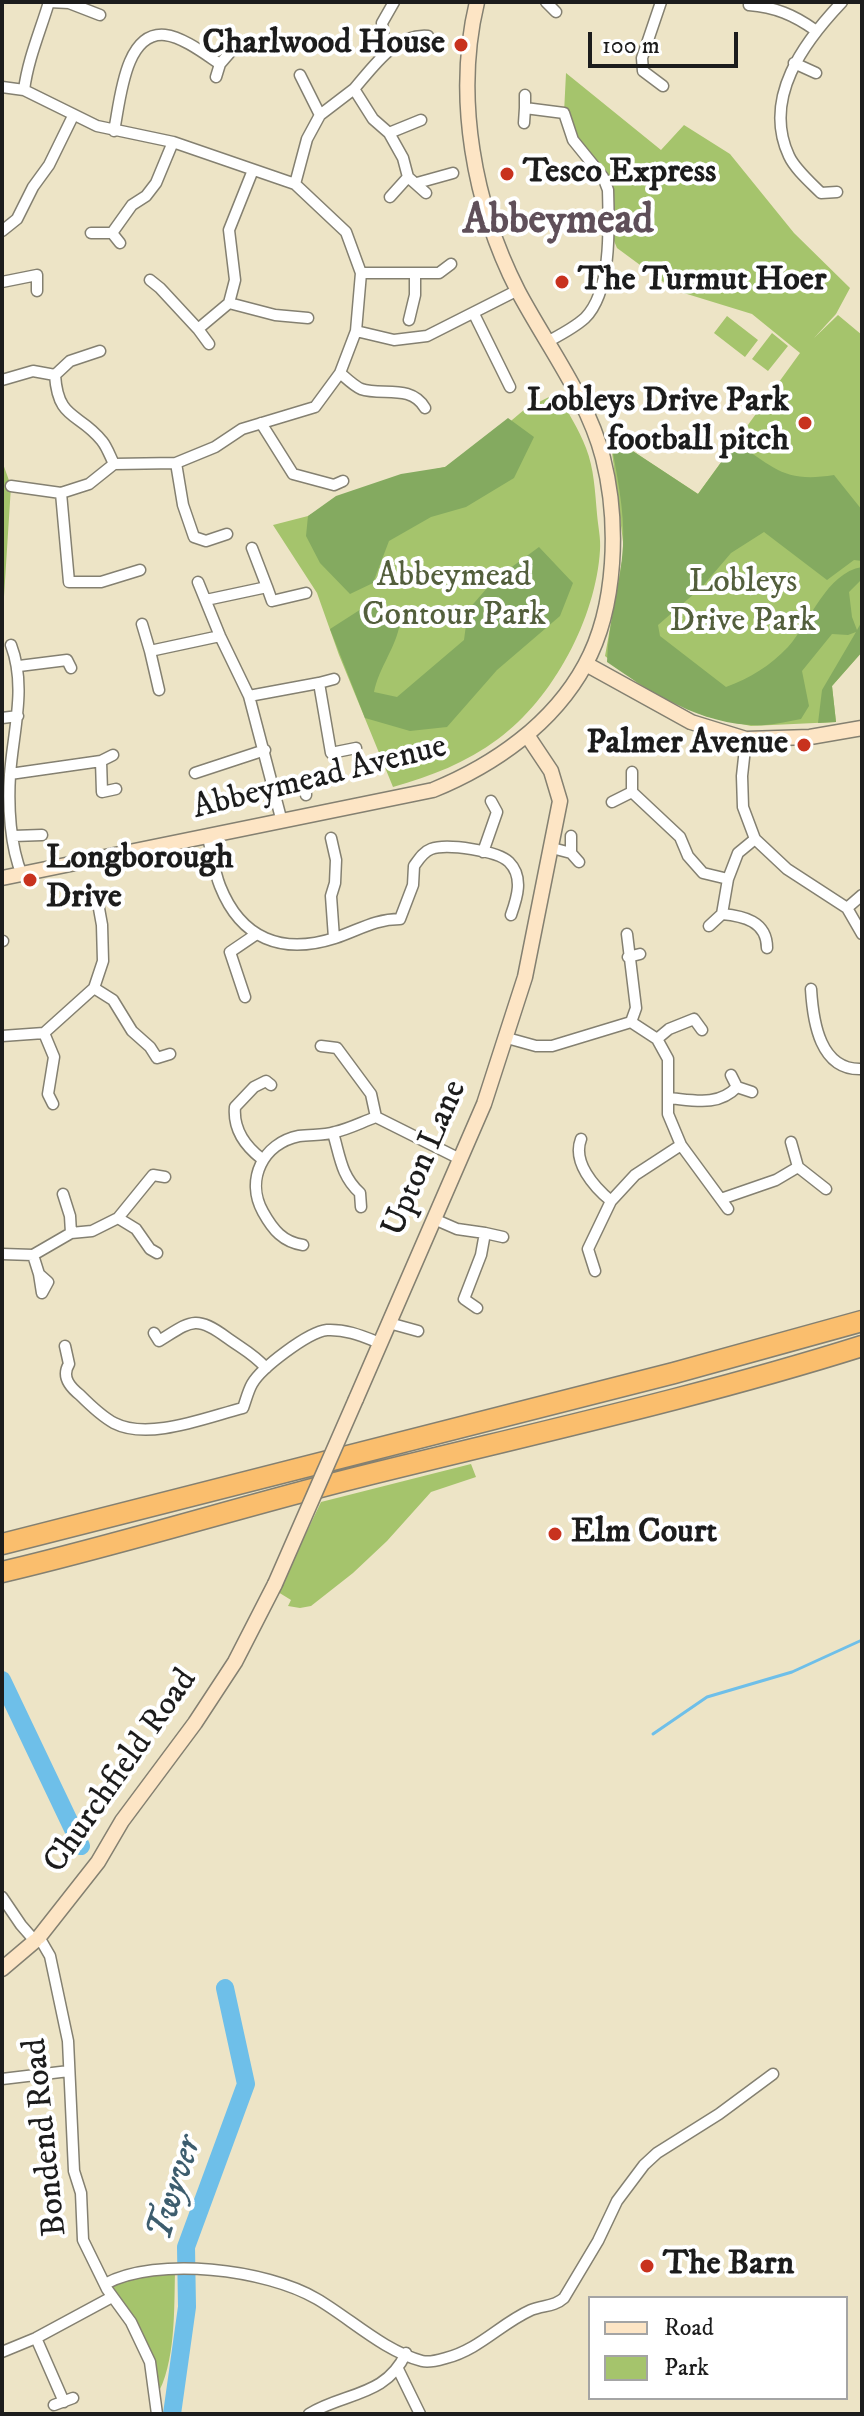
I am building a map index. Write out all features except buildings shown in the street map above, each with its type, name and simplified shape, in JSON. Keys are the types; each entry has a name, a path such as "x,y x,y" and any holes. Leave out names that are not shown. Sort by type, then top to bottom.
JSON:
{"highway":[{"path":"2,1544 688,1369 862,1321"},
{"path":"2,1572 697,1392 862,1346"}],"street":[{"path":"24,90 28,61 49,2 69,3 100,15"},
{"path":"386,52 382,23 394,2"},
{"name":"Abbeymead Avenue","path":"2,878 433,790 485,764 527,735 564,695 586,664 609,590 614,549 613,520 603,458 570,382 518,290 490,222 475,168 469,80 477,2"},
{"path":"535,12 546,2 556,12"},
{"path":"661,2 642,58 643,71 663,86"},
{"path":"837,192 819,199 790,159 783,140 780,114 794,63 815,30 842,2"},
{"path":"749,7 773,7 800,19 815,30"},
{"path":"114,131 129,63 137,46 149,37 166,35 196,48 220,64"},
{"path":"295,184 307,139 320,115 354,89 386,52 416,35 428,36"},
{"path":"216,77 220,64 233,49"},
{"path":"794,63 816,73"},
{"path":"300,75 309,86 320,115"},
{"path":"2,87 24,90 73,116 114,131 173,142 295,184 346,232 361,273 356,331 340,373 315,407 242,429 215,447 176,463 114,464 89,484 61,493 11,486"},
{"path":"354,89 373,119 389,133 412,180 426,193"},
{"path":"524,123 525,95"},
{"path":"525,108 564,113 573,140 603,177 608,190 606,273 602,290 585,318 547,342"},
{"path":"2,231 17,219 73,116"},
{"path":"389,133 421,120"},
{"path":"112,233 132,205 146,196 156,183 173,142"},
{"path":"198,329 229,303 235,280 229,230 253,170"},
{"path":"390,197 412,180 453,173"},
{"path":"91,233 112,233"},
{"path":"112,233 120,243"},
{"path":"35,262 37,291"},
{"path":"361,273 395,271 440,276 451,264"},
{"path":"409,320 415,295 415,274"},
{"path":"2,282 37,275"},
{"path":"150,280 209,344"},
{"path":"356,331 394,340 427,336 518,290"},
{"path":"229,303 275,315 308,318"},
{"path":"474,314 510,387"},
{"path":"100,351 70,361 55,375 56,395 65,409 104,443 114,464"},
{"path":"2,380 33,371 55,375"},
{"path":"340,373 361,389 414,396 425,408"},
{"path":"261,423 293,475 334,485 343,481"},
{"path":"176,463 191,542 227,534"},
{"path":"61,493 67,586 101,582 140,570"},
{"path":"252,548 272,601 306,593"},
{"path":"198,582 249,696 282,822"},
{"path":"206,600 267,587"},
{"path":"142,624 159,690"},
{"path":"150,651 220,636"},
{"path":"11,645 19,666 18,716 6,805 22,875"},
{"path":"19,666 67,660 71,668"},
{"path":"586,664 691,722 746,739 810,737 862,728"},
{"path":"249,696 334,679"},
{"path":"319,683 331,753 356,748"},
{"path":"2,718 18,716"},
{"name":"Upton Lane","path":"273,1589 484,1104 507,1038 529,960 560,801 551,771 527,735"},
{"path":"746,739 743,807 755,839 787,869 847,908 862,934"},
{"path":"195,773 265,750"},
{"path":"10,774 101,761 113,755"},
{"path":"101,761 102,792 116,789"},
{"path":"632,772 632,792 680,837 688,856 703,873 728,879"},
{"path":"274,790 305,782 306,795"},
{"path":"612,802 632,792"},
{"path":"483,852 497,812 491,801"},
{"path":"13,836 37,838"},
{"path":"571,836 571,853"},
{"path":"208,838 219,885 234,913 255,935 282,944 307,944 334,938 382,919 400,919 413,885 414,866 430,849 448,845 508,860 518,886 511,915"},
{"path":"331,838 336,860 331,896 334,938"},
{"path":"709,926 722,914 728,879 738,853 755,839"},
{"path":"552,848 571,853 579,862"},
{"path":"847,908 862,895"},
{"path":"2,1036 44,1033 94,988 103,961 98,903"},
{"path":"722,914 746,917 756,924 767,943"},
{"path":"627,934 636,1008 631,1022"},
{"path":"245,997 230,952 255,935"},
{"path":"628,957 640,954"},
{"path":"94,988 113,1000 132,1031 157,1058 170,1054"},
{"path":"811,989 806,1005 831,1060 846,1069 862,1070"},
{"path":"507,1038 536,1046 552,1046 631,1022"},
{"path":"631,1022 657,1039 668,1059 668,1114 681,1145 728,1209"},
{"path":"657,1039 669,1029 699,1023"},
{"path":"44,1033 54,1057 48,1094 53,1104"},
{"path":"321,1046 340,1043 371,1094 376,1117"},
{"path":"731,1075 737,1087 752,1092"},
{"path":"262,1159 243,1141 235,1107 254,1087 266,1081 271,1085"},
{"path":"668,1098 712,1102 729,1096 737,1087"},
{"path":"303,1245 288,1248 256,1197 255,1181 262,1159 289,1139 333,1133 376,1117 460,1159"},
{"path":"333,1133 348,1182 364,1190 361,1207"},
{"path":"581,1139 578,1155 595,1188 611,1201"},
{"path":"791,1142 798,1167 826,1189"},
{"path":"595,1271 582,1249 611,1201 635,1175 681,1145"},
{"path":"721,1199 776,1180 798,1167"},
{"path":"2,1254 33,1255 71,1233 92,1231 118,1218 153,1175 165,1177"},
{"path":"63,1194 70,1216 71,1233"},
{"path":"118,1218 136,1229 151,1252"},
{"path":"434,1219 457,1229 503,1237"},
{"path":"477,1308 460,1303 481,1255 485,1233"},
{"path":"33,1255 39,1274"},
{"path":"158,1341 208,1319 266,1368"},
{"path":"389,1323 418,1331"},
{"path":"65,1346 69,1364 65,1377 72,1389 96,1411 115,1424 137,1429 159,1429 243,1408 253,1383 266,1368 322,1330 348,1330 380,1343"},
{"name":"Churchfield Road","path":"2,1969 37,1939 98,1862 122,1821 195,1723 235,1662 273,1589"},
{"name":"Bondend Road","path":"2,1897 21,1925 50,1956 68,2041 74,2171 81,2193 83,2240 112,2297 131,2322 150,2362 157,2414"},
{"path":"2,2079 69,2071"},
{"path":"105,2284 122,2275 173,2269 247,2274 288,2285 316,2298 424,2362 463,2353 531,2310 557,2305 576,2279 617,2201 644,2165 773,2074"},
{"path":"2,2352 36,2338 112,2297"},
{"path":"36,2338 64,2402"},
{"path":"309,2414 386,2381 398,2369 406,2353"},
{"path":"398,2369 420,2414"}],"green space":[{"name":"Lobleys Drive Park","path":"566,73 661,150 684,125 730,154 794,233 850,288 836,314 814,338 838,315 862,335 862,652 832,686 836,722 751,726 705,716 641,686 605,656 624,550 610,436 698,494 800,353 752,314 674,290 617,248 607,224 608,190 576,144 564,113"},
{"path":"727,316 758,340 745,357 714,333"},
{"path":"772,333 788,346 768,371 752,359"},
{"name":"Abbeymead Contour Park","path":"557,393 589,456 600,537 597,576 580,629 568,655 537,702 498,739 461,762 393,787 317,593 273,525 308,516 338,499 403,476 445,467 479,448 525,409"},
{"path":"508,418 534,437 514,478 466,507 431,517 389,541 373,583 350,594 320,563 306,536 308,516 336,496 401,474 445,467"},
{"path":"610,436 698,494 736,442 771,466 791,475 834,475 862,510 862,561 854,560 827,580 764,532 731,553 702,587 658,625 660,636 726,687 759,671 781,654 838,578 862,567 862,579 849,592 857,630 862,621 862,652 832,686 836,722 818,723 822,690 856,632 832,634 802,671 809,706 801,719 770,725 722,721 701,715 662,697 607,662 622,561 623,532 620,491"},
{"path":"2,461 11,486 2,628"},
{"path":"539,547 573,583 560,616 497,670 447,727 410,731 365,718 330,629 369,604 400,623 374,692 397,697 464,640 468,610 494,580"},
{"path":"471,1464 476,1477 431,1492 387,1541 311,1606 288,1606 291,1600 278,1592 321,1502"},
{"path":"175,2272 171,2353 163,2384 156,2397 150,2362 107,2289 122,2275"}],"waterway":[{"path":"653,1734 707,1697 792,1672 862,1640"},
{"name":"Twyver","path":"2,1680 81,1846"},
{"name":"Twyver","path":"172,2414 187,2307 186,2247 246,2084 225,1988"}],"place":[{"name":"Charlwood House","path":"461,45"},
{"name":"Tesco Express","path":"507,174"},
{"name":"The Turmut Hoer","path":"562,282"},
{"name":"Lobleys Drive Park football pitch","path":"805,423"},
{"name":"Palmer Avenue","path":"804,745"},
{"name":"Longborough Drive","path":"30,880"},
{"name":"Elm Court","path":"555,1534"},
{"name":"The Barn","path":"647,2266"}],"district":[{"name":"Abbeymead","path":"558,223"}]}
